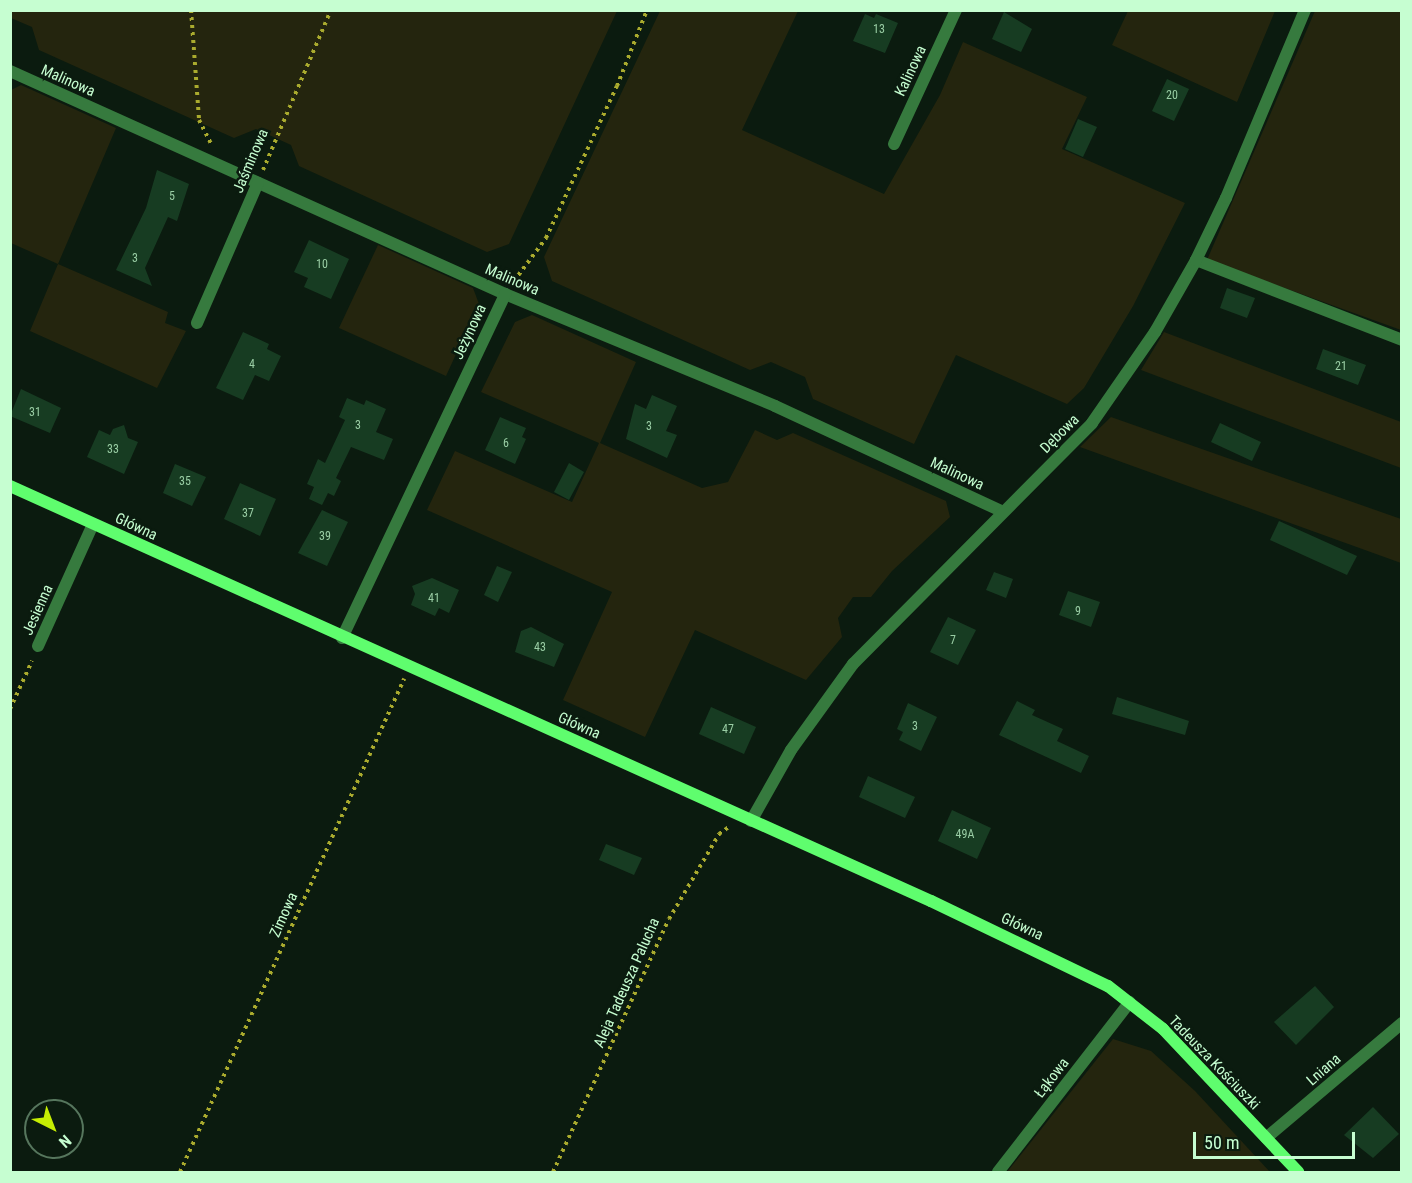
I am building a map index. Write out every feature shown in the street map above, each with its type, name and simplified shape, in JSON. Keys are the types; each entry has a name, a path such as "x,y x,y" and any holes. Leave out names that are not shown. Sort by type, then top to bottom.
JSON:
{"street":[{"name":"Kalinowa","path":"894,144 956,10"},
{"name":"Dębowa","path":"747,819 791,750 853,664 1092,423 1155,332 1196,260 1305,10"},
{"name":"Malinowa","path":"10,71 505,294 775,406 1002,512"},
{"name":"Jaśminowa","path":"197,322 258,183"},
{"path":"1196,260 1401,340"},
{"name":"Jeżynowa","path":"342,638 505,294"},
{"name":"Główna","path":"10,486 1034,949 1131,1002"},
{"name":"Jesienna","path":"38,646 93,524"},
{"name":"Tadeusza Kościuszki","path":"1131,1002 1170,1037 1298,1173"},
{"name":"Łąkowa","path":"998,1173 1131,1002"},
{"name":"Lniana","path":"1266,1138 1401,1023"}],"path":[{"path":"190,10 199,120 223,166"},
{"name":"Jaśminowa","path":"258,183 331,10"},
{"name":"Jeżynowa","path":"505,294 546,238 617,86 647,10"},
{"name":"Jesienna","path":"10,709 38,646"},
{"name":"Zimowa","path":"180,1173 410,667"},
{"name":"Aleja Tadeusza Palucha","path":"553,1173 669,919 719,834 747,819"}],"green space":[{"path":"11,10 617,11 509,244 487,252 299,166 291,145 256,129 234,138 39,50 32,27 11,18"},
{"path":"1128,10 1275,11 1237,102 1112,45"},
{"path":"660,11 798,11 742,130 884,194 940,95 963,42 1087,97 1062,149 1185,203 1133,306 1084,388 1067,404 956,355 914,444 813,399 805,377 771,362 750,370 552,281 544,257"},
{"path":"1315,11 1401,11 1401,330 1207,260"},
{"path":"21,85 116,128 58,264 11,243 11,90"},
{"path":"378,245 473,288 479,304 446,376 339,328"},
{"path":"58,264 168,312 165,323 186,331 157,388 30,331"},
{"path":"532,315 636,362 600,443 702,488 728,482 755,430 777,440 793,433 946,501 950,517 892,571 871,597 853,597 838,618 842,637 806,680 695,630 645,737 563,700 612,592 427,510 455,451 572,502 599,443 481,392 515,322"},
{"path":"1164,332 1401,422 1401,468 1141,370"},
{"path":"1111,417 1401,519 1401,563 1080,447"},
{"path":"1113,1039 1151,1051 1195,1091 1270,1172 1007,1172"}],"building":[{"path":"1004,12 1032,29 1021,52 992,39"},
{"path":"865,14 874,18 876,14 898,23 885,53 853,41"},
{"path":"1167,79 1189,89 1174,121 1152,111"},
{"path":"1078,119 1097,127 1083,157 1065,149"},
{"path":"157,170 189,184 177,221 168,217 145,268 152,286 116,270 146,208"},
{"path":"309,240 349,259 331,299 304,287 308,278 294,272"},
{"path":"1227,288 1255,298 1247,318 1220,308"},
{"path":"243,332 269,344 267,349 281,356 269,381 255,375 243,400 216,388"},
{"path":"1323,349 1366,365 1358,385 1316,369"},
{"path":"21,389 61,408 50,433 10,416"},
{"path":"652,395 677,406 666,431 677,435 667,458 626,439 635,404 646,409"},
{"path":"347,398 364,405 366,400 386,409 376,432 393,439 384,460 351,447 336,478 341,481 334,496 328,493 322,505 309,499 314,487 307,484 318,459 325,463 345,420 339,417"},
{"path":"500,417 526,428 522,437 526,439 515,464 485,450"},
{"path":"1220,423 1261,442 1252,461 1211,442"},
{"path":"124,425 128,438 138,442 124,474 87,457 99,430 110,435 113,429"},
{"path":"569,463 584,472 569,500 554,492"},
{"path":"175,464 206,477 192,506 163,493"},
{"path":"240,483 276,499 260,536 224,519"},
{"path":"322,510 348,522 327,566 298,553"},
{"path":"1279,521 1357,556 1347,575 1270,540"},
{"path":"497,566 512,572 498,602 484,595"},
{"path":"994,572 1013,579 1006,598 986,590"},
{"path":"432,578 459,590 449,613 439,608 435,616 411,605 415,594 412,586"},
{"path":"1068,591 1100,602 1091,627 1059,615"},
{"path":"948,617 976,630 958,665 930,652"},
{"path":"531,627 564,644 554,667 515,652 521,631"},
{"path":"1117,697 1189,721 1185,735 1112,714"},
{"path":"1017,701 1035,710 1032,715 1063,729 1057,741 1089,756 1081,773 999,735"},
{"path":"908,703 937,717 921,751 899,740 903,732 897,729"},
{"path":"711,707 756,727 744,754 699,734"},
{"path":"868,776 915,797 905,818 859,797"},
{"path":"952,810 991,828 977,859 938,841"},
{"path":"606,844 642,858 634,875 599,860"},
{"path":"1315,986 1334,1007 1296,1045 1274,1022"},
{"path":"1373,1107 1399,1134 1373,1158 1344,1135"}]}
